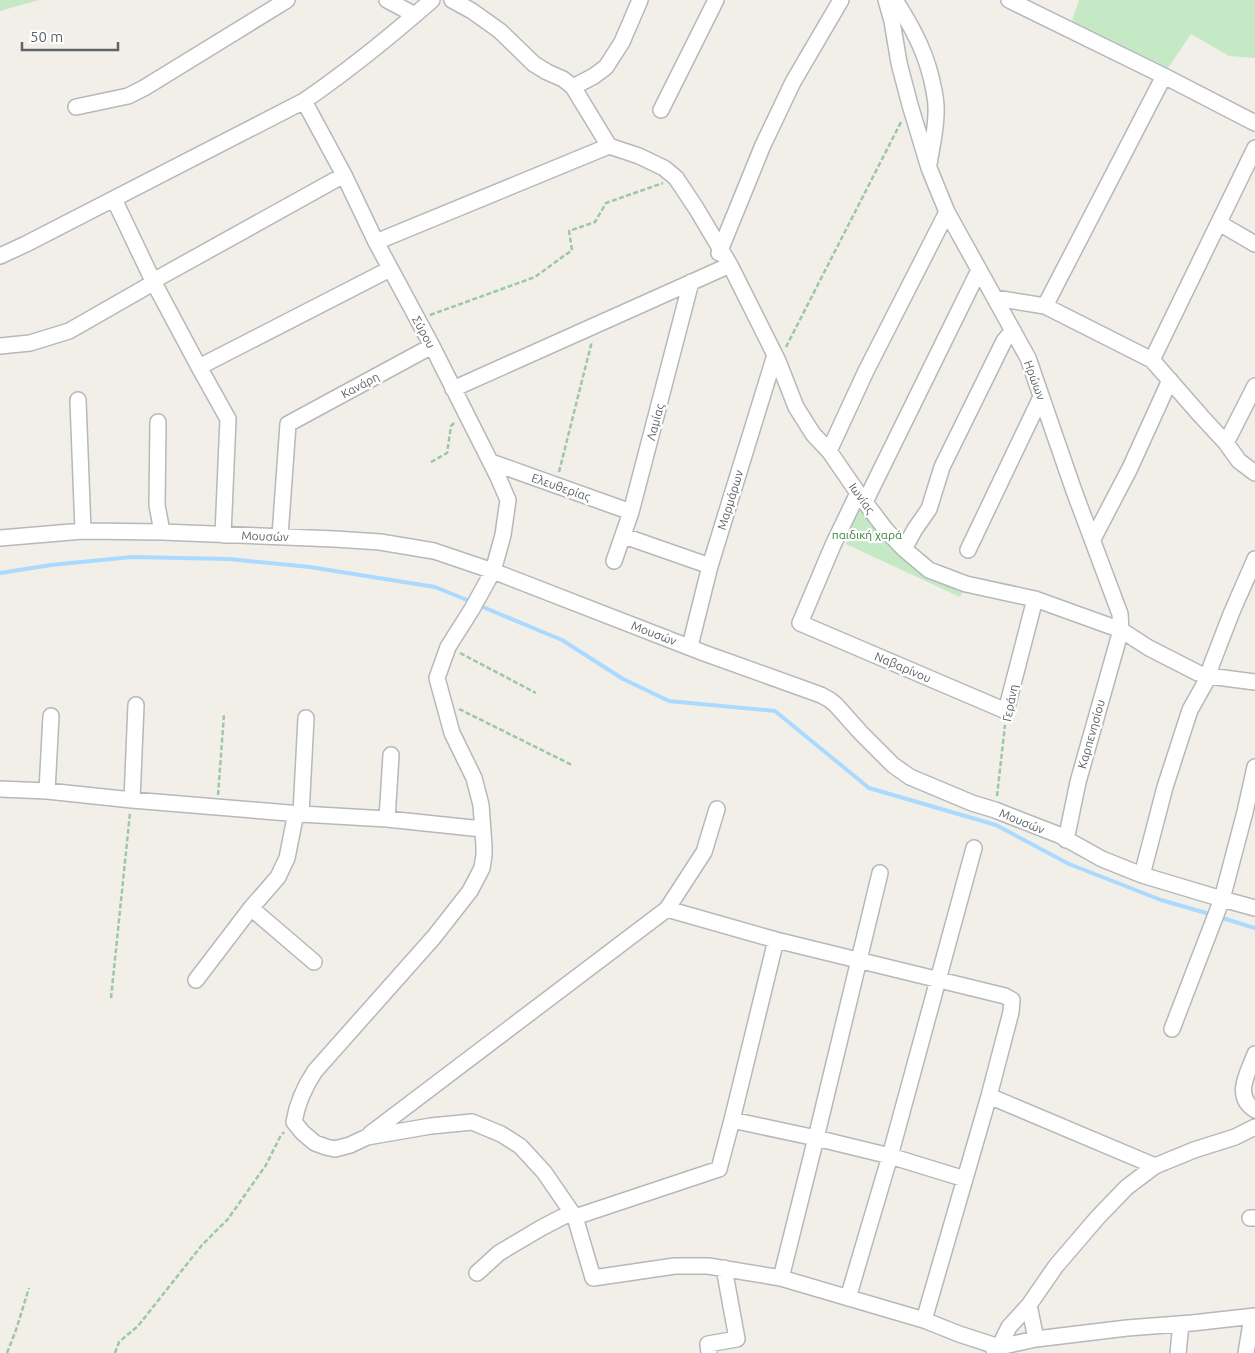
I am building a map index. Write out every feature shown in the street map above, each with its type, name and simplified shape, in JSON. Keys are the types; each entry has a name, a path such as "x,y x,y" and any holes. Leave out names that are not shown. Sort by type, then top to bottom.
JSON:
{"street":[{"path":"76,107 128,96 144,88 287,0"},
{"path":"387,0 415,15"},
{"path":"0,256 304,101 336,79 432,0"},
{"path":"452,0 472,11 500,31 534,64 563,79 573,87 609,146 639,156 664,168 676,178"},
{"path":"573,87 606,67 622,42 640,0"},
{"path":"661,110 716,0"},
{"path":"714,272 720,248 793,82 840,0"},
{"name":"Ηρώων","path":"886,0 892,21 899,63 929,168 947,212 1028,358 1074,492 1120,614 1121,630"},
{"path":"895,0 914,31 924,53 932,79 936,106 929,168"},
{"path":"1009,0 1255,123"},
{"path":"1045,306 1164,76"},
{"name":"Σύρου","path":"294,1122 296,1108 309,1079 434,937 470,891 482,868 484,855 481,805 474,778 452,733 438,678 448,647 472,610 493,571 503,535 508,500 454,389 304,101"},
{"path":"376,242 609,146"},
{"path":"1152,360 1255,148"},
{"path":"0,346 30,342 69,331 138,291 153,280 344,175"},
{"name":"Ιωνίας","path":"676,178 730,265 776,358 796,407 813,434 829,451 886,530 904,549 929,570 966,584 1035,599 1121,630"},
{"path":"114,199 153,280 228,419 223,535"},
{"path":"829,451 866,371 947,212"},
{"path":"1219,223 1255,244"},
{"path":"454,389 730,265"},
{"path":"199,367 390,269"},
{"path":"862,498 979,270"},
{"name":"Λαμίας","path":"614,561 631,512 691,282"},
{"path":"995,298 1045,306 1152,360 1226,442 1239,460 1255,473"},
{"path":"904,549 915,529 929,510 942,467 1004,341 1014,332"},
{"name":"Κανάρη","path":"280,536 288,424 432,346"},
{"name":"Μαρμάρων","path":"690,646 710,566 776,358"},
{"path":"1093,539 1130,468 1170,380"},
{"path":"1226,442 1255,386"},
{"path":"968,550 1042,397"},
{"path":"78,400 83,531"},
{"path":"158,422 157,504 162,532"},
{"name":"Ελευθερίας","path":"490,462 631,512"},
{"name":"Ναβαρίνου","path":"862,498 833,545 800,624 1006,711"},
{"name":"Μουσών","path":"0,538 83,531 162,532 380,542 434,551 493,571 704,653 821,695 830,700 893,765 910,777 1066,840 1102,860 1255,908"},
{"path":"624,536 710,566"},
{"path":"1142,874 1165,787 1190,710 1209,676 1231,614 1255,559"},
{"name":"Γεράνη","path":"1006,711 1035,599"},
{"path":"1121,630 1149,648 1198,673 1255,682"},
{"name":"Καρπενησίου","path":"1066,840 1078,782 1121,630"},
{"path":"132,800 136,705"},
{"path":"47,791 51,716"},
{"path":"301,814 306,718"},
{"path":"387,819 391,755"},
{"path":"1172,1029 1222,899 1255,767"},
{"path":"0,789 47,791 301,814 387,819 482,829"},
{"path":"294,1122 315,1143 326,1148 335,1149 350,1145 367,1136 667,910 704,852 716,809"},
{"path":"196,980 251,908 278,877 287,858 295,818 301,814"},
{"path":"848,1298 890,1156 974,848"},
{"path":"781,1278 880,873"},
{"path":"251,908 314,962"},
{"path":"667,910 776,940 1005,996 1012,1000 1011,1012 989,1096 924,1320"},
{"path":"477,1273 499,1254 542,1228 573,1214 719,1168 776,940"},
{"path":"1255,1054 1243,1090 1243,1096 1247,1103 1255,1110"},
{"path":"989,1096 1155,1166"},
{"path":"732,1120 890,1156 965,1179"},
{"path":"367,1136 430,1126 472,1122 500,1134 520,1146 544,1172 573,1214 593,1278 675,1266 708,1266 781,1278 924,1320 995,1350 1036,1339 1254,1316 1246,1353"},
{"path":"995,1350 1009,1327 1029,1305 1056,1266 1098,1217 1127,1187 1155,1166 1255,1128"},
{"path":"709,1353 708,1344 737,1339 724,1268"},
{"path":"1029,1305 1036,1339"},
{"path":"1178,1353 1181,1324"}],"path":[{"path":"776,358 910,105"},
{"path":"417,320 535,277 572,250 569,230 595,222 606,203 676,178"},
{"path":"556,485 596,326"},
{"path":"430,462 447,453 451,426 466,413"},
{"path":"448,647 536,693"},
{"path":"444,702 572,765"},
{"name":"Γεράνη","path":"995,810 1006,711"},
{"path":"217,807 224,714"},
{"path":"111,998 132,800"},
{"path":"115,1353 119,1342 138,1326 202,1245 228,1219 266,1165 280,1136 294,1122"},
{"path":"7,1353 29,1288"}],"green space":[{"path":"0,0 39,0 0,11"},
{"path":"1079,0 1255,0 1255,58 1229,56 1191,34 1168,68 1072,21"},
{"name":"παιδική χαρά","path":"858,493 904,549 966,584 960,597 846,544"}],"waterway":[{"path":"0,573 51,565 132,557 229,559 310,567 435,587 472,602"},
{"path":"478,605 562,640 623,679 669,701 775,711 869,788 996,825 1069,864 1161,900 1213,915"},
{"path":"1219,917 1255,928"}]}
